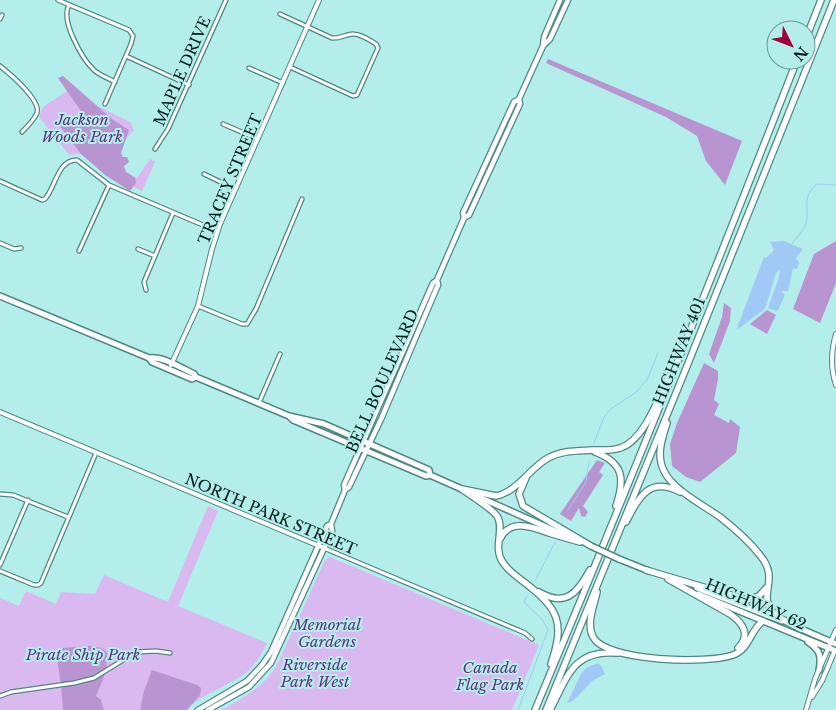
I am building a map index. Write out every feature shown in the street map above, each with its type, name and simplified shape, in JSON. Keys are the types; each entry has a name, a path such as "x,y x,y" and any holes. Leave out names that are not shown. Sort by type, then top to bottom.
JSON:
{"highway":[{"path":"813,20 821,0"},
{"name":"HIGHWAY 401","path":"546,710 834,0"},
{"name":"HIGHWAY 401","path":"535,710 604,547 793,70"},
{"path":"462,489 491,495 501,495 511,490 546,459 572,451 621,448 636,438 688,338"},
{"path":"685,371 662,440 660,459 663,469 670,480 699,504 728,524 760,555 769,569 768,600 770,609 778,616 802,629"},
{"path":"588,451 610,459 618,467 622,476 619,499 606,540"},
{"path":"532,470 520,489 519,499 522,506 592,546"},
{"path":"607,560 635,504 648,490 658,486 669,487 699,504"},
{"path":"462,489 496,516 500,524 498,549 504,565 529,586 551,608 556,616 558,641 535,710"},
{"path":"498,549 504,532 511,527 524,525 592,546"},
{"path":"529,586 554,599 568,597 580,587 604,547"},
{"path":"604,567 591,616 593,637 600,644 630,654"},
{"path":"646,570 747,600 759,596 769,584"},
{"path":"668,579 730,614 742,625 745,635 742,644 735,650 721,656"},
{"path":"550,710 571,670 582,659 600,653 630,654 673,660 732,655 743,649 757,626 763,621"}],"main road":[{"name":"BELL BOULEVARD","path":"208,710 250,687 271,663 332,531 331,524 362,440 433,283 437,280 464,218 462,213 478,176 543,46 544,37 560,0"},
{"name":"BELL BOULEVARD","path":"543,46 550,39 568,0"},
{"name":"BELL BOULEVARD","path":"345,490 349,488 370,444 438,285 437,280"},
{"path":"0,296 149,358 152,362 170,366 192,379 196,377 289,416 318,422 362,440 429,470 430,475 426,476 366,451 293,420 289,416"},
{"name":"HIGHWAY 62","path":"430,475 619,559 836,650"},
{"name":"BELL BOULEVARD","path":"198,710 247,681 262,665 270,652 327,526 331,524"},
{"name":"HIGHWAY 62","path":"668,579 732,600 833,643"},
{"path":"795,634 811,643 818,650 821,658 819,670"}],"street":[{"path":"58,0 129,30 133,36 105,104"},
{"name":"MAPLE DRIVE","path":"155,149 168,130 226,0"},
{"name":"TRACEY STREET","path":"170,366 198,306 217,231 319,0"},
{"path":"69,5 66,10 67,23 80,50 93,69 115,82"},
{"path":"280,14 332,38 336,39 354,34 376,44 376,52 357,95 353,96 290,67"},
{"path":"0,19 2,15"},
{"path":"126,56 189,85"},
{"path":"0,66 28,93 35,103 37,110 34,118 22,132"},
{"path":"249,68 283,83"},
{"path":"223,124 258,139"},
{"path":"0,181 42,200 45,199 65,164 72,160 77,160 109,185 217,231"},
{"path":"204,174 235,189"},
{"path":"79,251 109,185"},
{"path":"198,306 242,324 247,324 256,309 302,199"},
{"path":"146,290 144,282 173,213"},
{"path":"0,243 14,249 21,248"},
{"path":"138,249 155,256"},
{"path":"836,334 831,359 832,373 836,385"},
{"path":"259,403 280,354"},
{"name":"NORTH PARK STREET","path":"0,412 525,633 532,639"},
{"path":"0,571 34,586 38,586 41,583 96,453"},
{"path":"0,494 13,495 28,500 68,517"},
{"path":"0,565 28,500"},
{"path":"810,702 819,670 828,648 833,643 836,630"},
{"path":"806,710 836,650"},
{"path":"0,696 11,692 74,683 94,678 136,652 156,651 170,653"}],"green space":[{"path":"548,59 742,141 725,185 706,161 697,136 666,117 546,63"},
{"name":"Jackson Woods Park","path":"63,76 112,119 129,130 121,153 123,157 127,157 129,162 124,166 126,172 135,178 136,183 130,191 105,175 81,154 59,125 72,125 85,117 58,78"},
{"name":"Jackson Woods Park","path":"67,91 130,122 134,130 118,148 125,171 137,178 150,159 155,162 142,191 113,177 81,154 69,155 39,117 43,107"},
{"path":"836,241 836,283 820,323 793,309 814,254"},
{"path":"724,303 731,308 730,321 714,363 709,354 722,317"},
{"path":"767,310 776,315 767,334 750,324"},
{"path":"704,363 718,371 714,400 719,404 714,415 729,423 730,419 740,427 736,453 700,482 686,477 672,466 670,444 677,423"},
{"path":"597,460 605,463 599,472 603,475 583,506 588,512 585,517 581,516 579,508 571,521 560,514"},
{"name":"Pirate Ship Park","path":"208,506 218,511 178,606 267,643 249,670 242,676 201,698 186,710 0,710 0,598 19,606 26,591 56,604 61,592 95,594 104,575 168,602"},
{"path":"330,557 539,645 512,710 221,710 253,691 273,671 325,560"},
{"path":"90,646 102,648 107,653 106,672 96,696 101,700 104,710 63,710 56,653 63,648"},
{"path":"152,670 197,685 201,688 200,695 187,710 140,710 144,691"}],"water":[{"path":"784,241 803,249 796,258 799,263 797,269 793,268 788,291 781,291 785,295 778,310 768,308 780,270 776,273 765,309 738,329 764,257 766,258 774,250 770,242"},
{"path":"598,663 605,674 592,681 573,701 567,703 581,674 586,668"}],"waterway":[{"path":"792,244 803,230 806,222 807,201 811,190 817,184 836,185"},
{"path":"594,443 604,417 612,408 635,393 647,380 658,353"},
{"path":"568,510 586,482 589,461"},
{"path":"535,581 555,542"},
{"path":"518,710 548,630 542,619 524,602 527,596"}],"park label":[{"name":"Memorial Gardens","path":"327,632"},
{"name":"Riverside Park West","path":"315,672"},
{"name":"Canada Flag Park","path":"490,676"}]}
